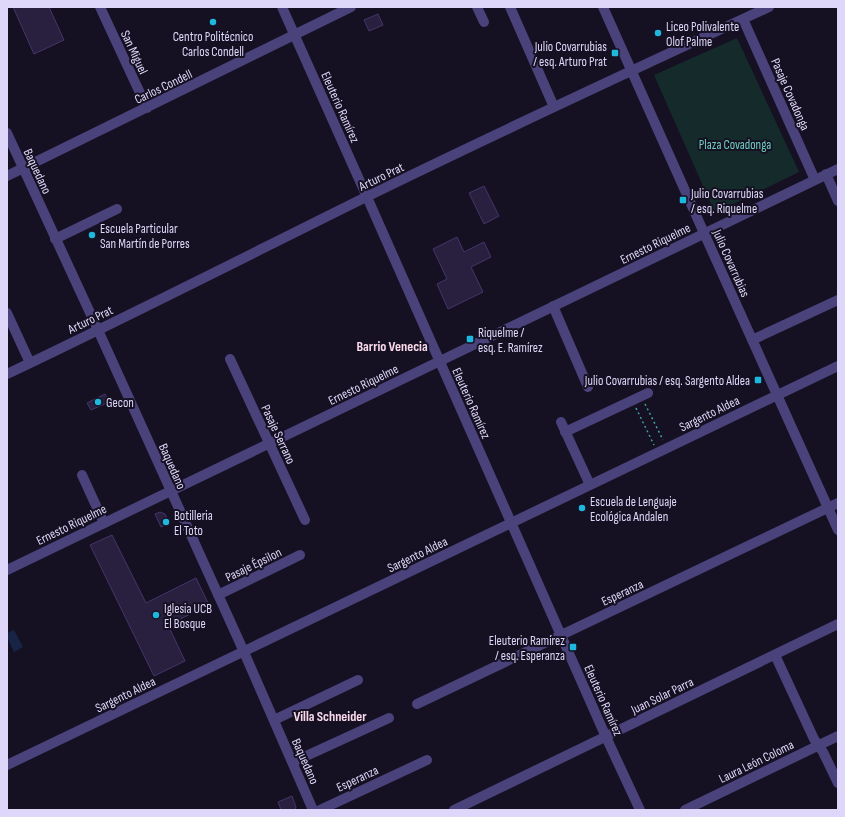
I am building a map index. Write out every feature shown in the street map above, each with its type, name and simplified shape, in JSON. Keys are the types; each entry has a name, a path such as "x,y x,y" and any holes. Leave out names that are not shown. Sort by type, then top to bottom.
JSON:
{"street":[{"name":"San Miguel","path":"100,7 147,108"},
{"name":"Eleuterio Ramírez","path":"282,7 606,737 640,810"},
{"name":"Carlos Condell","path":"7,176 351,7"},
{"path":"477,7 484,22"},
{"path":"510,7 554,107"},
{"name":"Julio Covarrubias","path":"604,7 838,530"},
{"name":"Arturo Prat","path":"7,374 367,197 632,70 769,7"},
{"name":"Pasaje Covadonga","path":"743,19 815,180"},
{"name":"Baquedano","path":"7,134 244,651 313,810"},
{"name":"Ernesto Riquelme","path":"7,570 838,168"},
{"path":"826,174 838,201"},
{"path":"55,239 117,209"},
{"path":"752,340 838,300"},
{"path":"554,306 588,386"},
{"path":"7,313 30,363"},
{"name":"Pasaje Serrano","path":"230,359 305,520"},
{"name":"Sargento Aldea","path":"7,765 838,366"},
{"path":"566,432 641,397"},
{"path":"560,422 590,485"},
{"path":"82,476 104,523"},
{"name":"Esperanza","path":"418,704 838,503"},
{"name":"Pasaje Épsilon","path":"218,595 300,555"},
{"name":"Juan Solar Parra","path":"454,810 838,624"},
{"path":"775,655 814,739 823,752 838,783"},
{"path":"274,720 358,680"},
{"path":"293,762 389,718"},
{"name":"Laura León Coloma","path":"684,810 838,736"},
{"name":"Esperanza","path":"320,810 427,760"}],"path":[{"path":"641,397 663,440"},
{"path":"641,397 654,445"}],"green space":[{"name":"Plaza Covadonga","path":"737,38 799,172 715,213 654,75"}],"water":[{"path":"14,630 23,647 14,652 7,637 7,633"}],"building":[{"path":"13,7 49,7 64,40 34,54"},
{"path":"378,14 383,25 369,31 364,20"},
{"path":"484,186 499,216 484,224 469,193"},
{"path":"457,237 464,252 484,242 491,257 471,267 483,292 448,309 437,284 447,279 433,249"},
{"name":"Gecon","path":"105,394 109,402 91,410 87,403"},
{"path":"160,512 165,514 169,523 161,527 155,514"},
{"name":"Iglesia UCB El Bosque","path":"112,535 146,603 196,578 209,605 168,625 185,661 154,676 90,545"},
{"path":"292,796 296,807 295,810 281,810 278,802"}],"place":[{"name":"Centro Politécnico Carlos Condell","path":"213,22"},
{"name":"Liceo Polivalente Olof Palme","path":"658,33"},
{"name":"Julio Covarrubias / esq. Arturo Prat","path":"615,53"},
{"name":"Julio Covarrubias / esq. Riquelme","path":"683,200"},
{"name":"Escuela Particular San Martín de Porres","path":"92,235"},
{"name":"Riquelme / esq. E. Ramírez","path":"470,339"},
{"name":"Julio Covarrubias / esq. Sargento Aldea","path":"758,380"},
{"name":"Gecon","path":"98,402"},
{"name":"Escuela de Lenguaje Ecológica Andalen","path":"582,508"},
{"name":"Botilleria El Toto","path":"166,522"},
{"name":"Iglesia UCB El Bosque","path":"156,615"},
{"name":"Eleuterio Ramírez / esq. Esperanza","path":"573,647"}],"district":[{"name":"Barrio Venecia","path":"392,346"},
{"name":"Villa Schneider","path":"330,716"}]}
